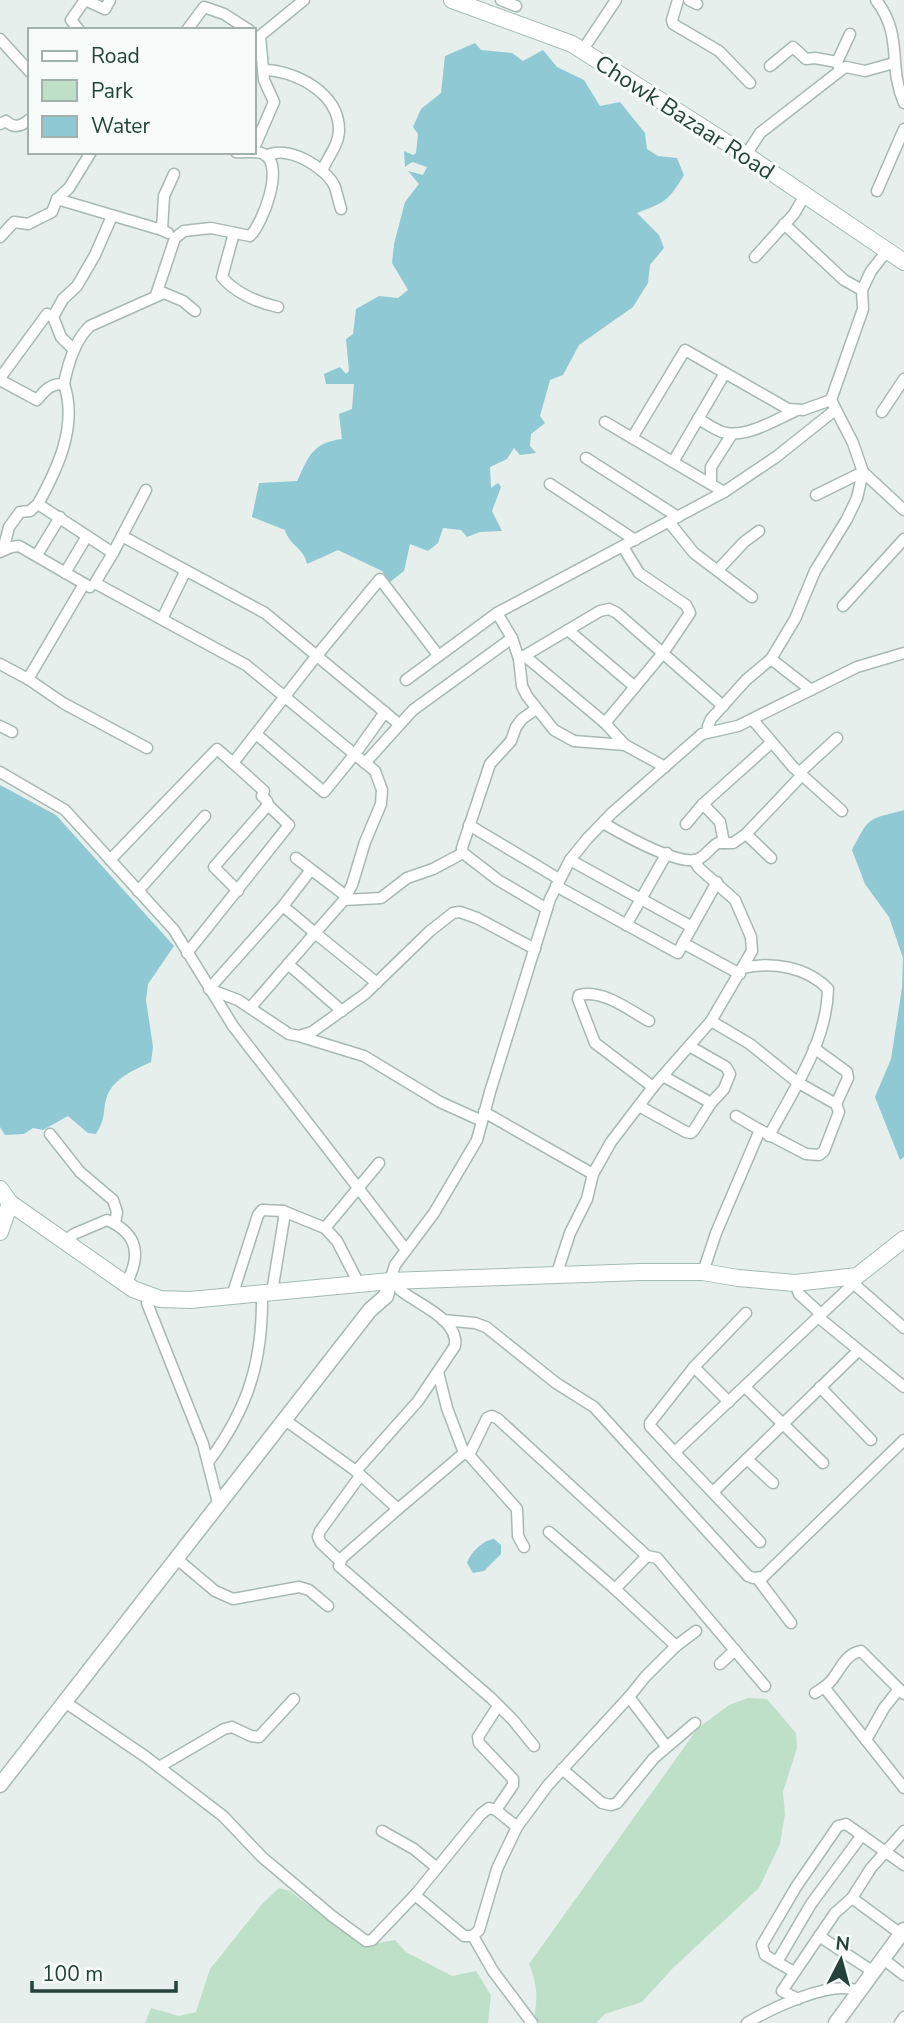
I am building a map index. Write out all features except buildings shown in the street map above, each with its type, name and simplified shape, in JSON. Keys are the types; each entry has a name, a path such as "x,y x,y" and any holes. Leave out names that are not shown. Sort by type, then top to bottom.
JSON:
{"main road":[{"name":"Chowk Bazaar Road","path":"452,0 572,44 746,155 904,262"},
{"path":"0,1189 10,1203 64,1242 126,1284 160,1299 190,1300 359,1284 395,1287 556,1276 703,1272 795,1283 855,1279 904,1240"},
{"path":"0,1232 10,1203"}],"street":[{"path":"77,28 71,20 85,0 105,9 110,0"},
{"path":"256,142 274,102 264,80 257,34 304,0"},
{"path":"501,0 516,6"},
{"path":"582,51 616,0"},
{"path":"678,0 673,24 719,51 750,83"},
{"path":"882,2 895,44 897,85 904,103"},
{"path":"188,28 204,7 223,14 246,28"},
{"path":"746,155 760,133 839,66 850,34"},
{"path":"0,38 28,70"},
{"path":"770,66 793,47 806,60 815,58 865,71 897,64"},
{"path":"263,70 275,70 309,83 331,106 339,128 338,137 322,171"},
{"path":"0,124 6,121 10,125 21,125 28,120"},
{"path":"877,191 904,129"},
{"path":"156,295 177,236 184,231 204,228 250,236 260,224 271,193 273,166 266,156 256,152"},
{"path":"266,156 282,152 298,157 322,171 334,186 341,209"},
{"path":"0,237 13,222 28,224 52,212 57,199 69,188 90,154"},
{"path":"162,230 164,197 174,174"},
{"path":"755,257 794,214 805,195"},
{"path":"57,199 177,236"},
{"path":"53,317 63,299 77,286 112,216"},
{"path":"785,224 844,280 862,290"},
{"path":"234,233 222,277 259,303 278,307"},
{"path":"406,680 497,613 724,492 776,457 833,405 863,309 862,290 871,271 887,251"},
{"path":"1,551 14,518 20,512 30,511 38,504 52,478 66,435 70,406 64,384 82,334 90,326 164,293 183,301 195,311"},
{"path":"64,384 56,383 47,388 37,400 0,379 47,314 53,317 61,337 75,350"},
{"path":"632,438 685,350 795,411"},
{"path":"673,462 724,373"},
{"path":"882,412 903,384"},
{"path":"698,419 721,432 732,434 752,430 795,411 833,405"},
{"path":"833,405 853,443 863,472 904,510"},
{"path":"605,422 724,492"},
{"path":"711,484 711,467 732,434"},
{"path":"586,458 674,519 694,553 752,597"},
{"path":"816,495 863,472"},
{"path":"709,731 711,719 746,680 771,659 794,619 815,571 847,519 857,498 863,472"},
{"path":"550,484 635,540"},
{"path":"29,679 113,553 146,489"},
{"path":"38,504 113,553"},
{"path":"37,555 60,517"},
{"path":"718,570 744,542 759,531"},
{"path":"65,573 87,536"},
{"path":"122,536 265,613 399,724"},
{"path":"843,606 904,539"},
{"path":"1,551 19,546 65,573 162,619 246,665 375,771 382,790 382,804 371,826 352,886 316,933 251,1007"},
{"path":"605,723 663,653 690,613 689,608 639,573 624,547"},
{"path":"162,619 185,572"},
{"path":"233,763 380,579 438,655"},
{"path":"522,658 600,611 609,609 617,613 723,706"},
{"path":"497,613 522,658 605,723 625,745 665,767"},
{"path":"568,630 635,687"},
{"path":"365,763 413,710 512,638"},
{"path":"0,1785 370,1310 395,1287 395,1265 434,1213 477,1140 547,909 570,860 603,823 690,744 709,731 738,726 753,720 857,667 904,653"},
{"path":"522,658 522,686 536,709 554,730 565,737 584,742 625,745"},
{"path":"771,659 811,690"},
{"path":"0,664 29,679 63,703 147,748"},
{"path":"463,853 463,842 490,764 511,741 522,719 536,709"},
{"path":"256,734 324,792 385,712"},
{"path":"753,720 801,774 842,811"},
{"path":"0,726 12,732"},
{"path":"603,823 639,844 694,860 705,856 718,843 733,843 746,834 837,738"},
{"path":"686,824 703,804 771,743"},
{"path":"110,860 217,749 264,791 262,796 268,805 289,825 187,953"},
{"path":"0,772 65,810 174,930 233,1026 406,1250"},
{"path":"703,804 720,822 724,843"},
{"path":"238,891 214,867 268,805"},
{"path":"138,891 205,816"},
{"path":"469,825 626,925 678,953 717,882"},
{"path":"746,834 771,858"},
{"path":"296,858 345,898 381,898 407,878 433,869 463,853"},
{"path":"463,853 498,880 547,909"},
{"path":"626,925 667,853"},
{"path":"570,860 692,928"},
{"path":"694,860 699,868 735,900 753,943 778,965"},
{"path":"209,989 283,906 310,871"},
{"path":"283,906 377,983"},
{"path":"299,1036 312,1032 342,1011 377,983 443,919 460,912 535,948"},
{"path":"683,943 742,971 763,963 804,972 818,979 828,989 828,1003 814,1048 797,1082 764,1133 716,1233 703,1272"},
{"path":"556,1276 570,1233 587,1199 593,1174 611,1142 653,1087 691,1047 711,1021 742,971 753,943"},
{"path":"288,964 342,1011"},
{"path":"209,989 251,1007 289,1034 363,1056 440,1102 483,1116 593,1174"},
{"path":"649,1021 600,995 579,995 578,999 595,1043 653,1087"},
{"path":"711,1021 750,1044 797,1082 836,1104 839,1112 824,1151 819,1155 806,1154 736,1116"},
{"path":"639,1106 691,1133 727,1084 729,1069 691,1047"},
{"path":"814,1048 847,1072 848,1078 836,1104"},
{"path":"663,1076 711,1103"},
{"path":"50,1134 80,1172 113,1200 117,1212 115,1223"},
{"path":"325,1228 379,1163"},
{"path":"232,1296 258,1215 262,1210 283,1211 325,1228 337,1241 359,1284"},
{"path":"209,1461 234,1425 249,1393 263,1329 267,1292 284,1219 283,1211"},
{"path":"64,1242 74,1234 107,1220 115,1223 127,1234 136,1250 134,1269 126,1284"},
{"path":"676,1454 677,1450 855,1279 904,1328"},
{"path":"795,1283 799,1294 819,1315 858,1351 904,1387"},
{"path":"340,1561 321,1543 318,1537 320,1531 358,1474 418,1401 455,1346 456,1339 443,1320 395,1287"},
{"path":"148,1296 147,1303 155,1325 209,1461 220,1503"},
{"path":"746,1313 694,1367 650,1426 760,1542"},
{"path":"443,1320 475,1323 486,1327 556,1383 594,1407 748,1576 763,1577 904,1440"},
{"path":"714,1491 858,1351"},
{"path":"694,1367 729,1402"},
{"path":"438,1372 444,1399 466,1454 517,1509 518,1536 524,1547"},
{"path":"745,1387 823,1463"},
{"path":"820,1387 871,1440"},
{"path":"534,1746 498,1706 339,1566 340,1561 398,1509 466,1454 487,1418 492,1416 647,1556 657,1558 765,1686"},
{"path":"285,1420 358,1474 398,1509"},
{"path":"747,1459 773,1483"},
{"path":"549,1532 676,1646"},
{"path":"615,1589 647,1556"},
{"path":"177,1559 215,1591 233,1598 299,1587 309,1590 327,1606"},
{"path":"757,1578 791,1623"},
{"path":"415,1895 458,1932 464,1936 473,1936 479,1930 497,1869 517,1826 562,1769 645,1677 695,1631"},
{"path":"720,1664 735,1650"},
{"path":"866,1740 884,1708 902,1691 861,1651 853,1653 820,1690 866,1740 904,1788"},
{"path":"629,1697 666,1746"},
{"path":"159,1767 224,1729 232,1727 259,1737 294,1699"},
{"path":"65,1702 159,1767 223,1816 262,1857 366,1941 372,1940 415,1895 481,1814 489,1808 496,1810 517,1826"},
{"path":"496,1810 513,1785 513,1779 479,1743 478,1737 498,1706"},
{"path":"562,1769 603,1803 618,1803 666,1746 695,1723"},
{"path":"794,1972 765,1955 762,1945 796,1887 838,1826 846,1824 904,1865"},
{"path":"382,1831 414,1849 437,1868"},
{"path":"798,1999 782,1991 835,1913 852,1898 871,1868 904,1831"},
{"path":"777,1962 811,1904 863,1835"},
{"path":"836,2023 902,1932 852,1898"},
{"path":"473,1936 493,1971 532,2023"},
{"path":"819,1936 872,1971"},
{"path":"882,1958 904,1975"},
{"path":"747,2023 798,1999 844,1987 858,1991"},
{"path":"900,2023 904,2017"}],"green space":[{"path":"748,1698 767,1699 796,1733 797,1748 783,1792 785,1814 780,1844 759,1888 673,1968 642,2002 605,2014 596,2023 538,2023 534,2018 536,1991 529,1964 698,1728 729,1705"},
{"path":"279,1888 290,1891 362,1946 395,1940 406,1952 452,1976 476,1971 491,1995 488,2023 145,2023 151,2008 179,2016 196,2012 210,1969 262,1904"}],"water":[{"path":"475,43 481,50 512,53 523,61 543,50 557,67 584,80 600,106 620,102 645,133 647,149 658,156 677,158 684,175 674,191 660,203 637,213 659,235 664,248 650,265 648,283 633,307 579,345 563,375 550,380 540,416 545,423 531,434 530,446 536,453 520,455 514,448 507,459 490,467 491,488 498,483 501,487 492,511 502,531 480,532 467,537 461,530 443,528 438,543 428,551 410,544 404,571 390,582 382,571 338,550 307,564 285,530 252,517 259,483 297,481 318,447 342,439 339,414 352,409 354,384 326,384 324,374 340,367 346,374 349,371 346,339 353,334 356,309 379,296 398,298 408,290 392,263 394,244 405,202 419,184 408,171 423,175 427,167 412,162 405,167 404,151 413,155 416,153 418,134 413,127 421,109 441,93 445,56"},
{"path":"0,785 56,815 174,946 148,984 146,1000 153,1047 151,1062 125,1075 114,1084 107,1096 102,1123 96,1134 88,1133 68,1116 43,1130 33,1128 24,1134 5,1135 0,1127"},
{"path":"904,810 904,1157 900,1160 875,1097 891,1059 902,988 903,958 889,917 865,884 852,850 871,821"},
{"path":"494,1539 501,1545 501,1554 484,1571 473,1573 467,1563 471,1555 481,1544"}]}
